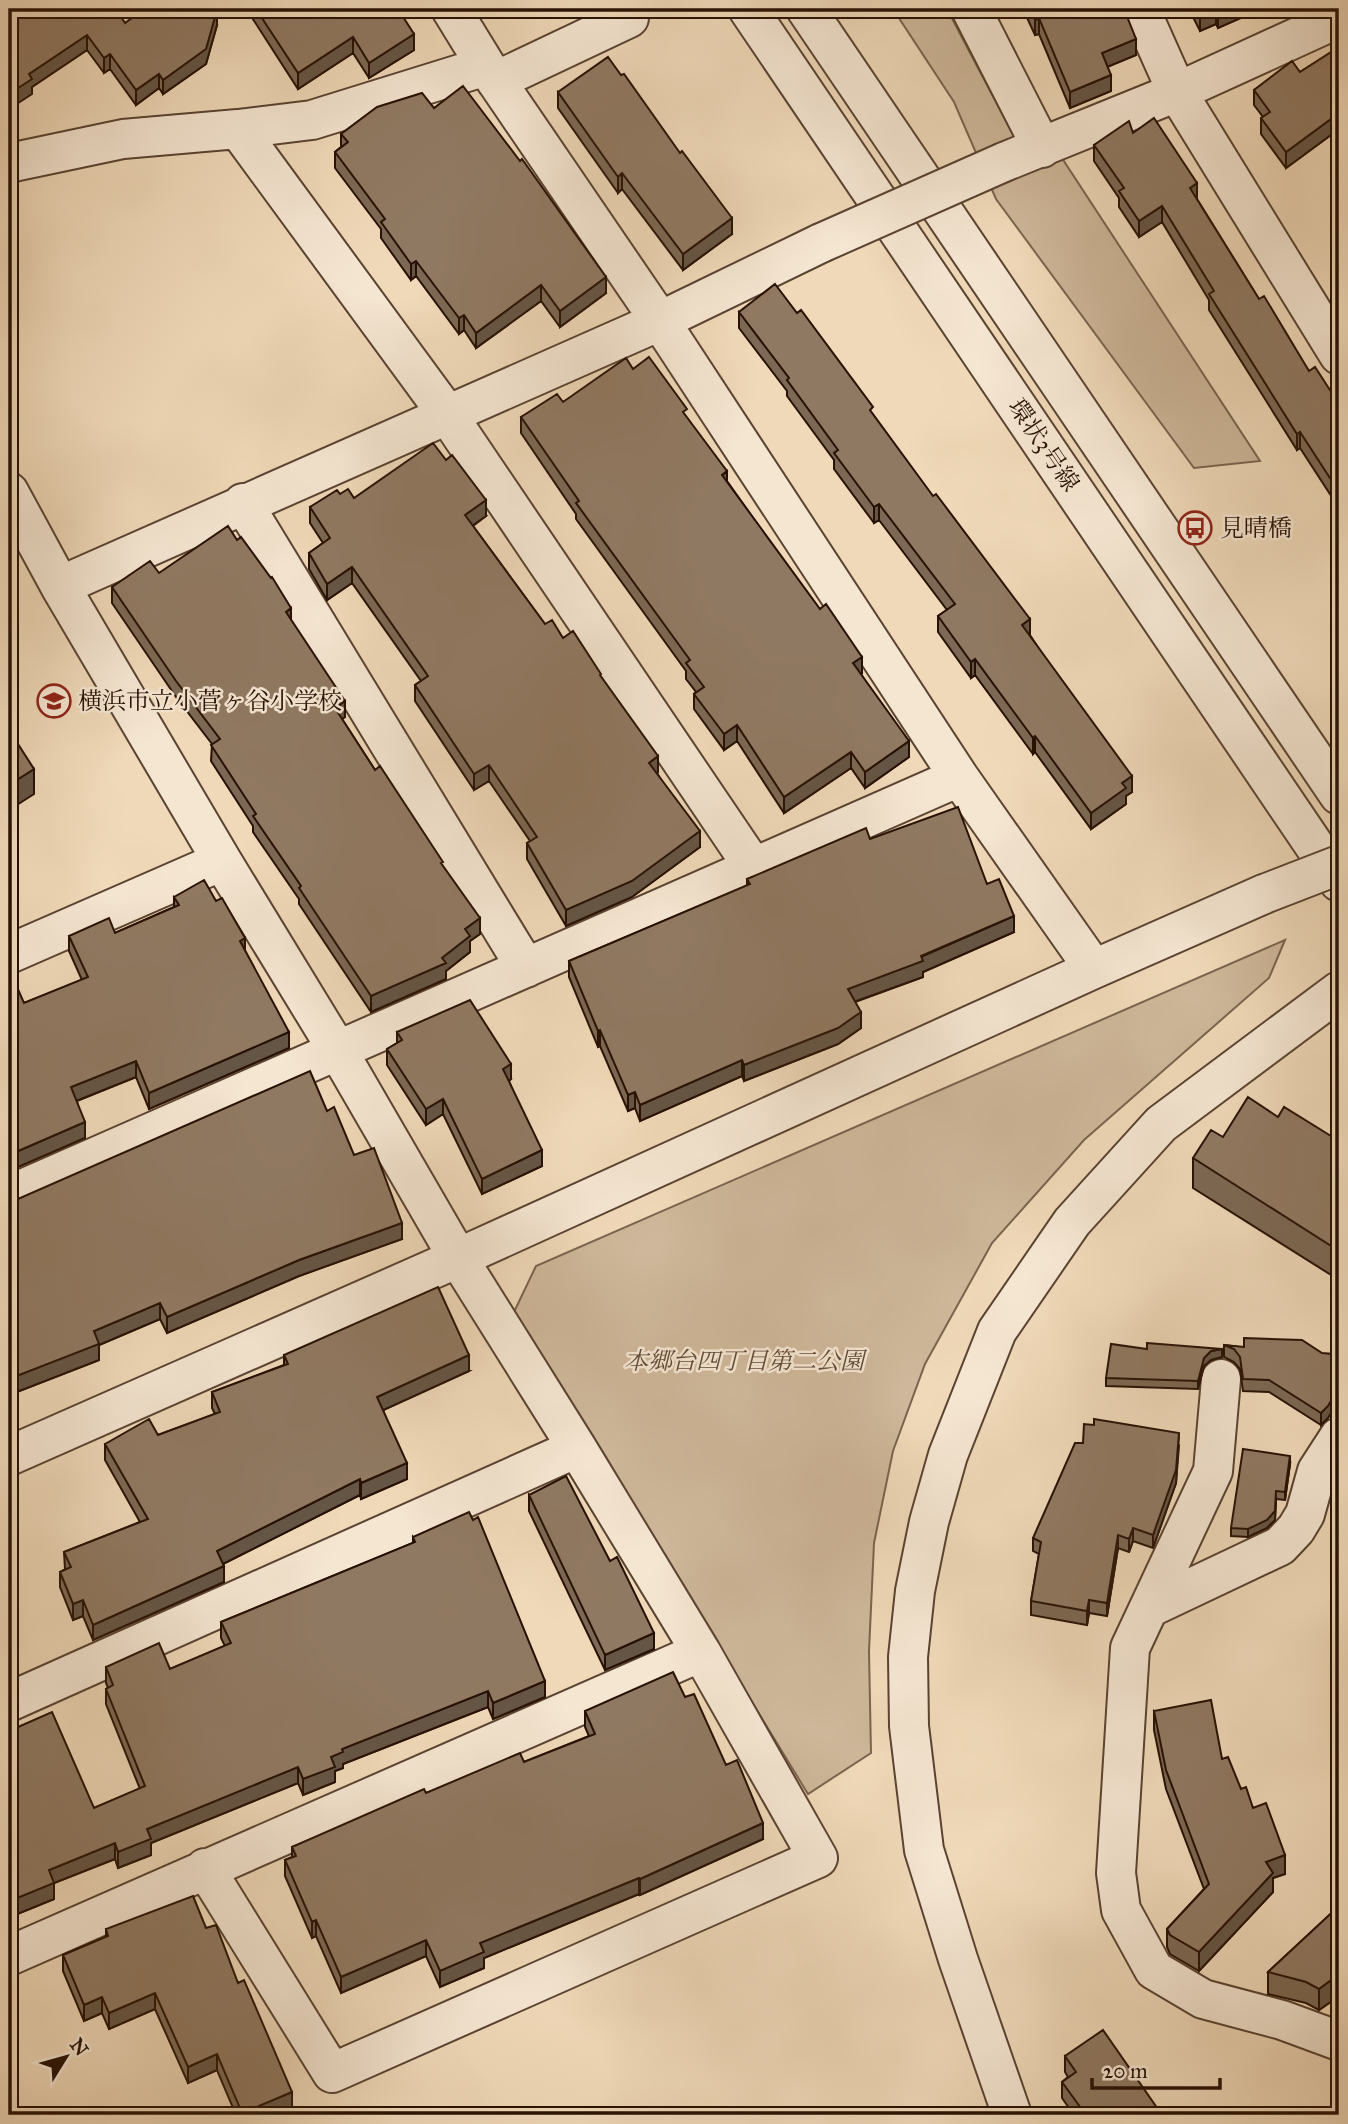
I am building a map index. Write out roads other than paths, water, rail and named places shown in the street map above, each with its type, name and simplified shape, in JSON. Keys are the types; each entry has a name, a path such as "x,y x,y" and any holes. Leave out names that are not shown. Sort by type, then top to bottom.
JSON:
{"street":[{"path":"451,9 491,73 660,321 959,777 1094,969"},
{"name":"環状3号線","path":"748,9 1339,882"},
{"name":"環状3号線","path":"806,9 1339,795"},
{"path":"971,9 1042,148"},
{"path":"1140,9 1177,92 1339,355"},
{"path":"9,163 123,139 312,120 491,73 629,18"},
{"path":"61,586 243,503 660,321 821,243 1004,162 1177,92 1339,18"},
{"path":"237,129 447,414 754,869"},
{"path":"9,492 222,861 338,1051 458,1258 701,1652 818,1858 332,2073 205,1868"},
{"path":"243,503 526,968"},
{"path":"9,1195 959,777"},
{"path":"9,954 222,861"},
{"path":"9,1456 458,1258 1094,969 1264,894 1339,865"},
{"path":"1012,2115 924,1850 909,1726 908,1657 915,1591 929,1522 947,1455 997,1331 1072,1222 1161,1124 1339,991"},
{"path":"1221,1379 1213,1471 1130,1648 1116,1873 1121,1910 1154,1970 1203,1999 1282,2020 1339,2042"},
{"path":"1149,1608 1280,1546 1296,1529 1305,1514 1317,1471 1339,1437"},
{"path":"9,1702 577,1448"},
{"path":"9,1956 701,1652"}],"place":[{"name":"見晴橋","path":"1195,528"},
{"name":"横浜市立小菅ヶ谷小学校","path":"54,701"}],"park label":[{"name":"本郷台四丁目第二公園","path":"744,1361"}]}
